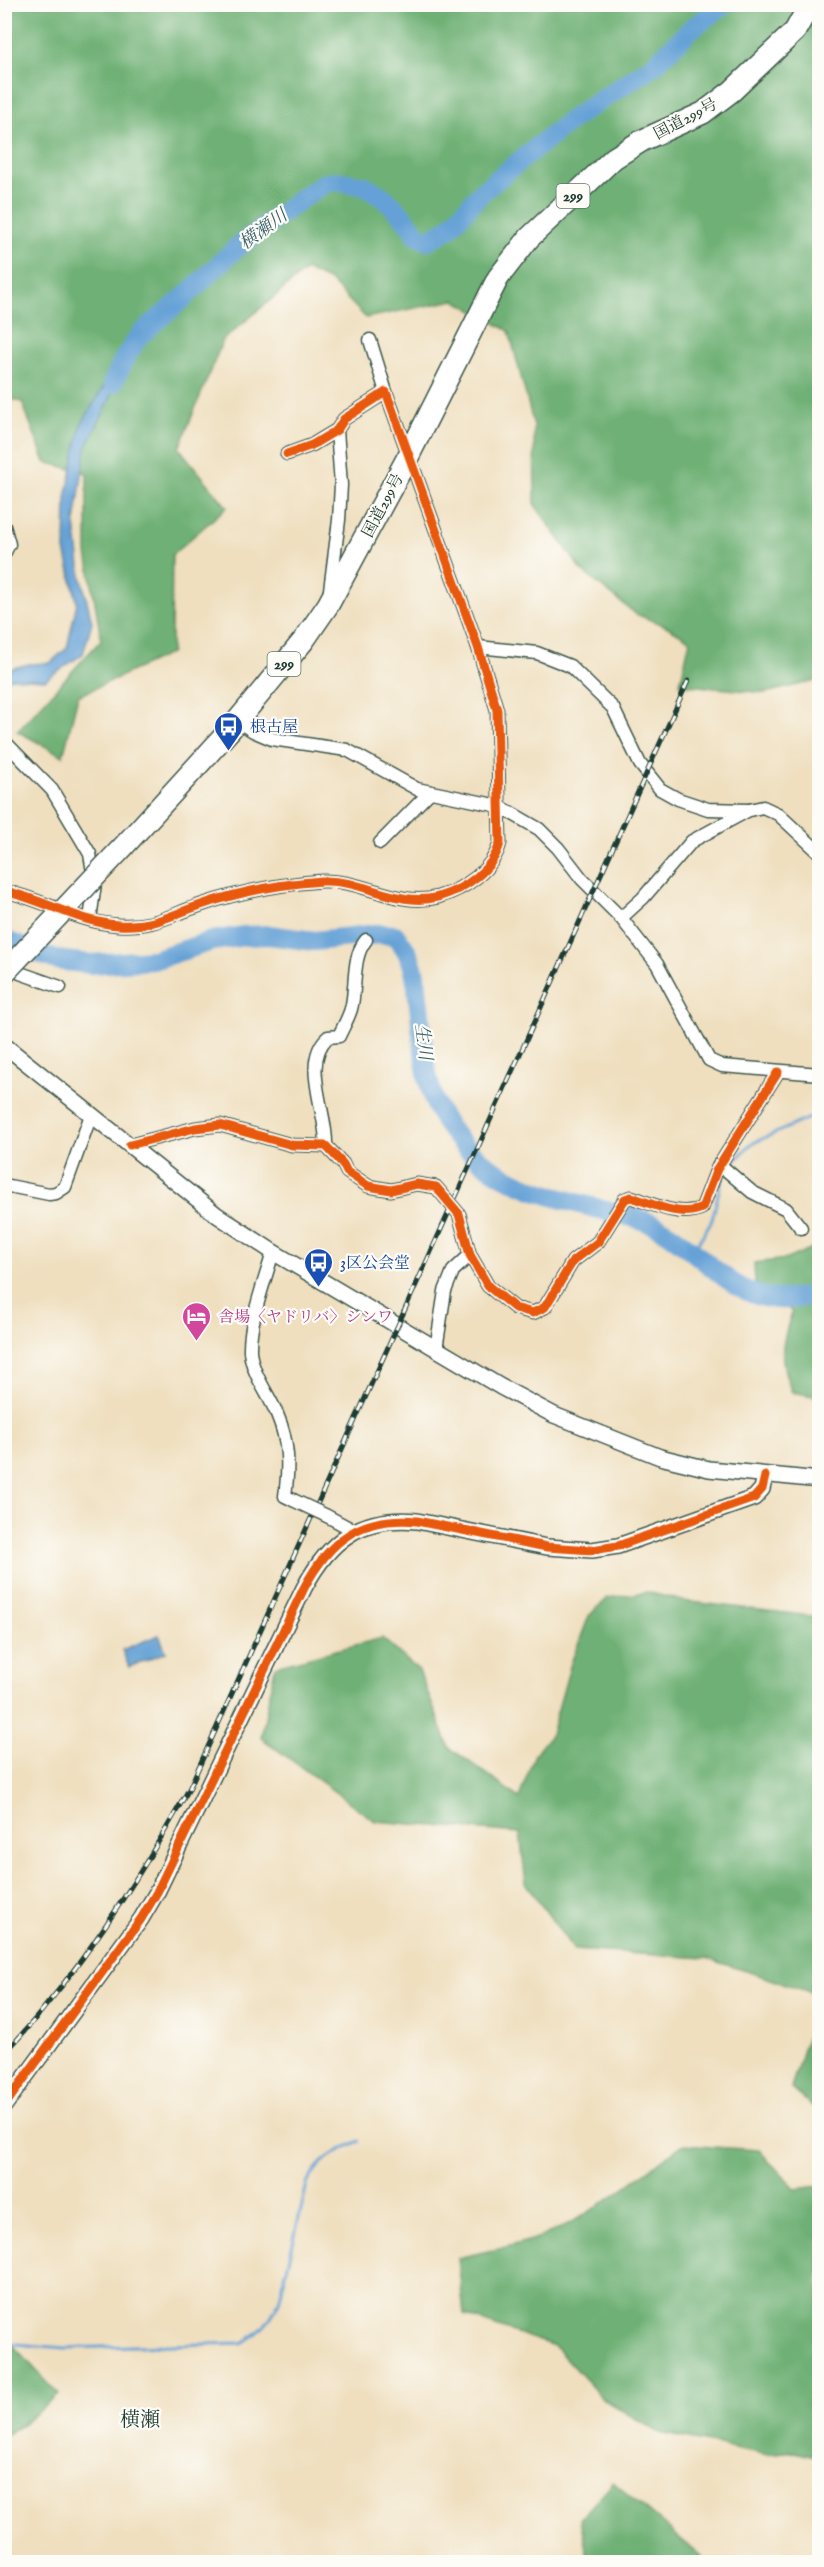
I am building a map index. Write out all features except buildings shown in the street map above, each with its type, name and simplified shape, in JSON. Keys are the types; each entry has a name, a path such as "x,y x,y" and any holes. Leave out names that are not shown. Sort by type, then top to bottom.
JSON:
{"highway":[{"name":"国道299号","path":"4,973 123,847 237,721 304,640 328,605 409,455 498,278 529,238 614,158 643,140 703,112 732,91 795,31 810,4"}],"street":[{"path":"4,891 75,917 115,925 146,925 224,898 293,884 324,881 360,885 402,898 421,900 439,896 478,876 497,856 500,843 497,710 478,647 386,392 370,340"},
{"path":"287,454 312,446 337,430 344,419 386,392"},
{"path":"328,605 339,520 341,484 337,430"},
{"path":"4,526 9,544 4,554"},
{"path":"478,647 537,653 570,666 613,708 640,764 660,789 678,799 708,809 749,810 763,807 778,814 819,853"},
{"path":"237,721 272,740 347,750 417,789 499,806 540,829 582,879 621,918 657,964 709,1060 722,1066 819,1074"},
{"path":"4,741 52,790 90,854 94,884 90,919"},
{"path":"380,843 430,792"},
{"path":"621,918 643,898 692,841 712,828 749,810"},
{"path":"326,1146 327,1132 316,1078 319,1050 328,1037 339,1036 347,1020 352,1003 359,948 366,940"},
{"path":"4,960 20,973 60,987"},
{"path":"4,1045 201,1204 273,1252 501,1387 554,1415 660,1457 702,1468 819,1480"},
{"path":"130,1145 195,1128 220,1125 292,1145 326,1146 343,1164 347,1172 368,1186 391,1190 417,1184 436,1187 459,1214 470,1255 488,1286 514,1308 533,1313 544,1307 573,1261 598,1242 625,1199 631,1197 671,1210 696,1211 702,1208 720,1165 778,1072"},
{"path":"4,1185 49,1194 56,1193 65,1187 91,1115"},
{"path":"720,1165 743,1185 786,1209 801,1228"},
{"path":"273,1252 251,1332 250,1352 255,1371 278,1415 284,1433 289,1463 285,1496 353,1530"},
{"path":"436,1349 445,1291 453,1271 470,1255"},
{"path":"4,2106 141,1919 157,1892 314,1569 327,1551 353,1530 382,1521 409,1520 548,1547 592,1550 618,1546 754,1498 762,1489 765,1476"},
{"path":"818,1547 819,1528"}],"green space":[{"path":"4,5 819,5 819,680 765,693 680,684 690,640 668,627 636,614 582,571 535,505 534,426 509,331 455,300 366,318 330,281 306,270 223,340 179,448 227,507 172,555 171,653 78,696 63,756 17,731 101,640 87,553 87,473 45,462 22,402 5,397"},
{"path":"819,1245 820,1397 792,1392 783,1361 783,1343 792,1312 755,1282 754,1263 787,1259"},
{"path":"647,1592 683,1601 819,1617 819,1995 706,1958 574,1950 526,1884 520,1833 375,1821 261,1738 275,1666 382,1638 419,1671 449,1747 519,1798 535,1754 551,1734 571,1663 589,1616 608,1598"},
{"path":"819,1997 820,2112 791,2088"},
{"path":"682,2145 759,2150 795,2189 819,2186 819,2457 795,2451 764,2454 660,2433 604,2400 554,2346 464,2315 458,2258 534,2239 573,2222"},
{"path":"9,2341 59,2395 22,2425 5,2435 5,2346"},
{"path":"613,2482 708,2562 589,2562 580,2519"}],"water":[{"path":"130,342 111,397 86,448 75,523 81,575 92,622 83,654 45,680 11,678 5,682 5,670 29,664 50,663 67,648 77,602 65,550 66,498 81,425"},
{"path":"159,1635 166,1652 129,1667 122,1650"}],"waterway":[{"name":"横瀬川","path":"113,383 124,359 140,335 186,296 235,249 325,183 337,181 365,186 383,197 403,216 418,236 428,240 447,230 483,191 532,151 575,117 654,65 692,28 725,4"},
{"name":"生川","path":"4,940 56,960 91,964 153,960 212,941 244,936 269,935 314,941 379,934 395,935 407,951 414,970 425,1062 437,1108 460,1141 476,1157 513,1181 554,1197 652,1224 673,1236 728,1280 747,1291 768,1298 792,1299 820,1292"},
{"path":"729,1167 751,1144 818,1114 820,1110"},
{"path":"692,1253 712,1220 725,1172"},
{"path":"4,2343 65,2348 242,2343 264,2326 279,2302 307,2184 312,2175 328,2157 359,2141"}],"railway":[{"path":"4,2054 31,2024 81,1960 127,1893 189,1789 688,681"}],"cycle path":[{"path":"4,891 88,920 131,925 161,920 215,900 245,892 307,882 351,884 409,899 438,897 468,884 491,862 500,843 497,710 478,647 386,392 344,419 337,430 312,445 287,454"},
{"path":"130,1145 195,1128 220,1125 292,1145 326,1146 343,1164 347,1172 368,1186 391,1190 417,1184 436,1187 459,1214 470,1255 488,1286 515,1308 533,1313 545,1307 573,1261 598,1242 625,1199 631,1197 676,1211 694,1211 702,1208 717,1169 778,1072"},
{"path":"4,2106 141,1919 157,1892 304,1588 314,1571 336,1544 363,1527 397,1520 417,1521 547,1547 592,1550 618,1546 754,1498 762,1489 765,1476"}],"place":[{"name":"根古屋","path":"229,752"},
{"name":"3区公会堂","path":"319,1288"},
{"name":"舎場〈ヤドリバ〉シンワ","path":"197,1342"}],"district":[{"name":"横瀬","path":"140,2419"}]}
